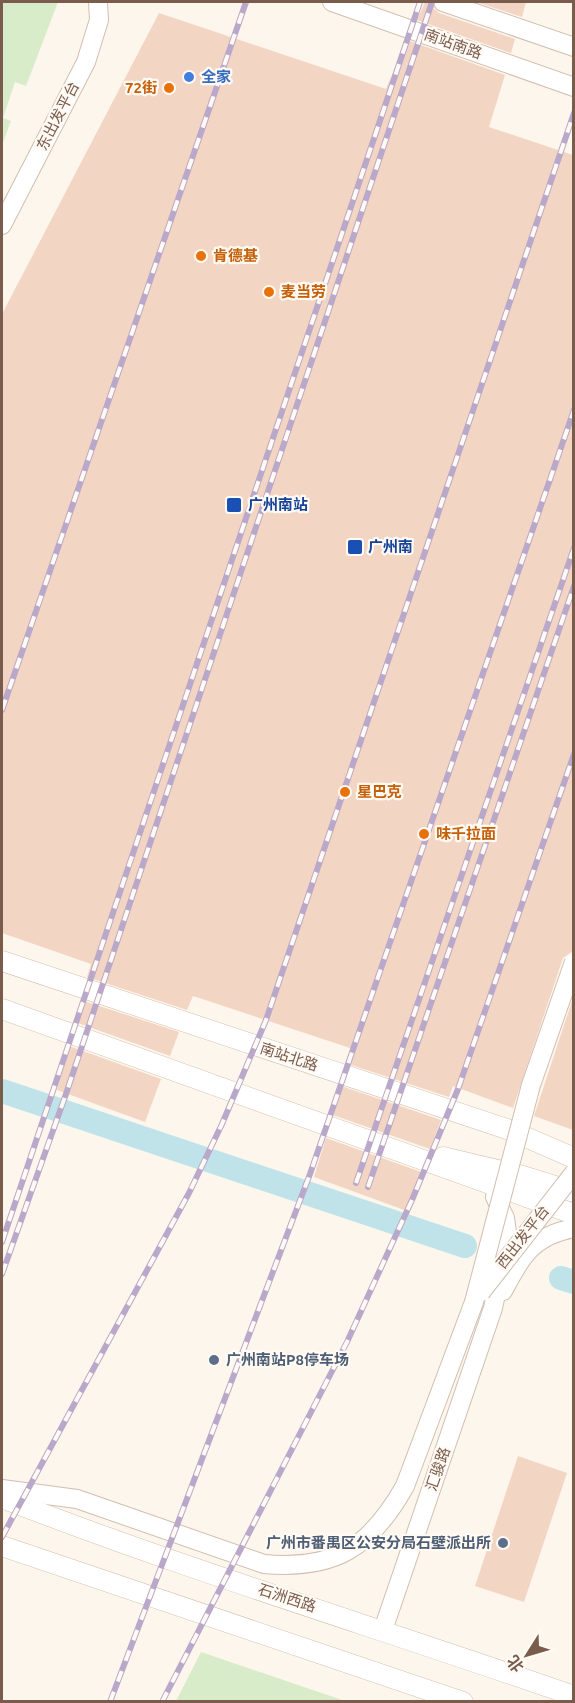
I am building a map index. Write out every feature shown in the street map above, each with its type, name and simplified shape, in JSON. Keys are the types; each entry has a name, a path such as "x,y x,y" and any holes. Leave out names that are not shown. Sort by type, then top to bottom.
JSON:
{"main road":[{"name":"南站北路","path":"2,961 507,1130 573,1158"},
{"path":"2,1009 573,1214"},
{"path":"350,1135 523,1176 573,1192"},
{"name":"石洲西路","path":"2,1498 101,1537 383,1630 573,1696"},
{"path":"2,1546 463,1701"}],"street":[{"name":"东出发平台","path":"2,225 86,62 99,20 98,2"},
{"name":"南站南路","path":"332,2 573,87"},
{"path":"443,2 573,47"},
{"path":"2,1489 77,1499 264,1564 292,1566 316,1564 345,1553 364,1540 390,1512 405,1486 474,1302 531,1085 573,962"},
{"name":"西出发平台","path":"474,1302 573,1173"},
{"path":"460,1174 494,1195 505,1218 506,1247 493,1308"},
{"path":"493,1308 525,1252 538,1240 573,1228"},
{"name":"汇骏路","path":"383,1630 493,1308"}],"green space":[{"path":"2,2 58,2 26,86 15,82 3,118 11,121 2,145"},
{"path":"201,1652 345,1701 176,1701"}],"building":[{"path":"425,2 432,2 434,9 439,13 515,39 511,53 417,20"},
{"path":"476,2 526,2 522,17"},
{"name":"广州南站","path":"159,13 386,89 407,40 505,75 489,127 573,155 573,951 563,958 513,1108 453,1086 449,1097 348,1064 353,1049 193,996 187,1010 87,977 91,964 2,933 2,314"},
{"path":"573,998 573,1130 534,1116"},
{"path":"81,1000 179,1032 170,1056 75,1022"},
{"path":"69,1046 161,1079 145,1122 57,1090"},
{"path":"341,1086 441,1120 430,1149 333,1115"},
{"path":"326,1138 421,1172 407,1211 314,1177"},
{"path":"518,1456 567,1473 524,1602 475,1586"}],"waterway":[{"path":"2,1091 465,1246"},
{"path":"561,1278 574,1282"}],"railway":[{"path":"2,710 246,2"},
{"path":"2,1242 420,2"},
{"path":"2,1274 66,1094 432,2"},
{"path":"2,1537 189,1193 222,1124 266,1020 574,113"},
{"path":"110,1702 310,1174 574,410"},
{"path":"356,1183 574,548"},
{"path":"368,1187 574,586"},
{"path":"162,1702 347,1342 412,1200 458,1089 574,754"}],"place":[{"name":"全家","path":"189,77"},
{"name":"72街","path":"169,88"},
{"name":"肯德基","path":"201,256"},
{"name":"麦当劳","path":"269,292"},
{"name":"广州南站","path":"234,505"},
{"name":"广州南","path":"355,547"},
{"name":"星巴克","path":"345,792"},
{"name":"味千拉面","path":"424,834"},
{"name":"广州南站P8停车场","path":"214,1360"},
{"name":"广州市番禺区公安分局石壁派出所","path":"503,1543"}]}
